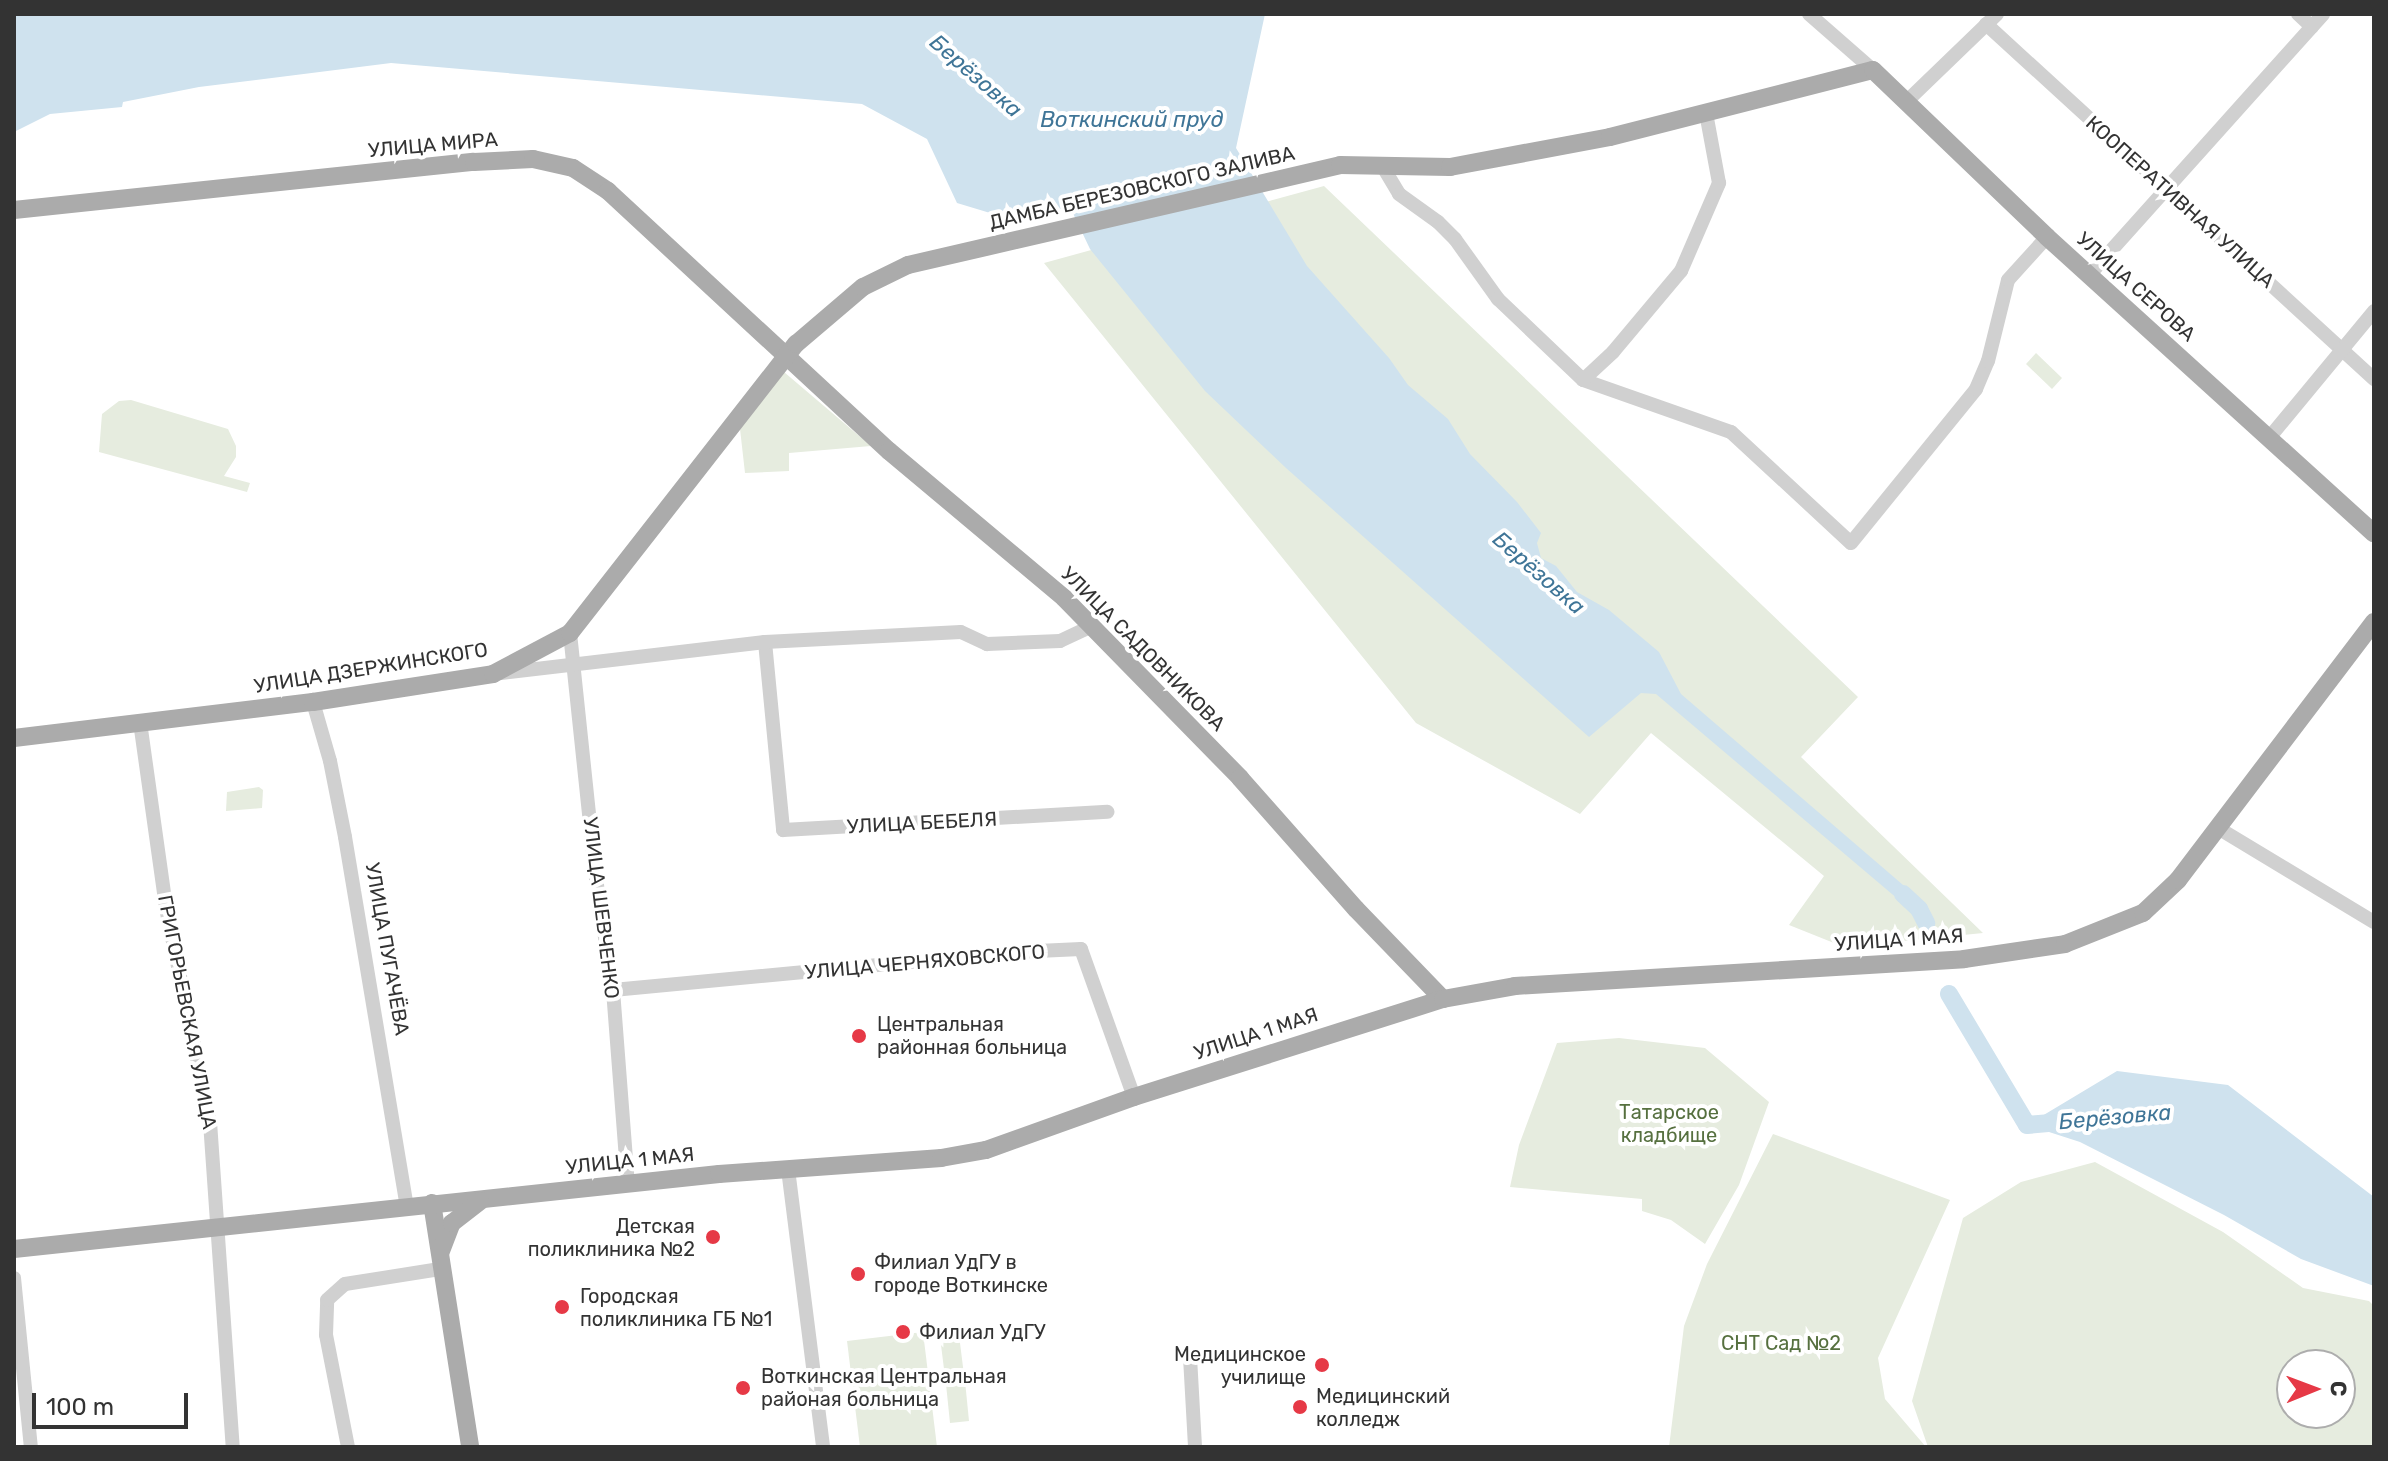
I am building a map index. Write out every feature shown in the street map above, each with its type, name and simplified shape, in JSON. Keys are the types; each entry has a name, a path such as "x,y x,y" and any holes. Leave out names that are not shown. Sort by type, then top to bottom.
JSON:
{"main road":[{"name":"УЛИЦА СЕРОВА","path":"1873,70 2047,237 2374,533"},
{"path":"1383,167 1450,167 1610,137 1873,70"},
{"name":"УЛИЦА МИРА","path":"14,210 533,159 573,168 608,191 785,358"},
{"name":"ДАМБА БЕРЕЗОВСКОГО ЗАЛИВА","path":"785,358 863,287 908,265 1340,165 1383,167"},
{"name":"УЛИЦА САДОВНИКОВА","path":"785,358 1092,626 1240,778 1320,870 1443,999"},
{"name":"УЛИЦА ДЗЕРЖИНСКОГО","path":"14,738 313,702 493,674 570,633 785,358"},
{"name":"УЛИЦА 1 МАЯ","path":"14,1249 628,1183 941,1158 986,1150 1134,1097 1443,999 1526,985 1964,959 2065,944 2143,913 2178,880 2374,622"},
{"path":"440,1265 452,1223 485,1198"},
{"path":"432,1203 470,1447"}],"street":[{"name":"УЛИЦА СЕРОВА","path":"1809,14 1873,70"},
{"path":"2298,14 2312,27"},
{"path":"2090,274 2323,14"},
{"path":"1907,101 1991,19"},
{"name":"КООПЕРАТИВНАЯ УЛИЦА","path":"1991,19 2165,188 2374,379"},
{"path":"1583,380 1613,352 1681,271 1719,183 1706,113"},
{"path":"1383,167 1399,194 1438,222 1455,239 1498,299 1583,380 1731,432 1851,543 1976,389 1988,361 2008,280 2047,237"},
{"path":"2269,438 2374,311"},
{"path":"493,674 765,642 961,632 987,644 1060,641 1092,626"},
{"name":"УЛИЦА ШЕВЧЕНКО","path":"570,633 595,872 613,990 628,1183"},
{"name":"УЛИЦА БЕБЕЛЯ","path":"765,642 783,830 1108,812"},
{"name":"УЛИЦА ПУГАЧЁВА","path":"313,702 330,761 345,837 407,1206"},
{"name":"ГРИГОРЬЕВСКАЯ УЛИЦА","path":"140,722 166,908 210,1122 233,1447"},
{"path":"2218,828 2374,922"},
{"name":"УЛИЦА ЧЕРНЯХОВСКОГО","path":"613,990 1015,952 1081,949 1134,1097"},
{"path":"788,1169 823,1447"},
{"path":"348,1447 326,1335 327,1300 345,1284 440,1265"},
{"path":"14,1278 31,1447"},
{"path":"1190,1357 1195,1447"}],"green space":[{"path":"1324,186 1858,697 1801,757 1983,933 1844,947 1789,925 1824,876 1651,733 1580,814 1416,723 1044,263"},
{"path":"2036,353 2062,378 2052,389 2026,364"},
{"path":"784,372 871,446 789,453 789,471 745,473 740,429"},
{"path":"131,400 228,429 236,446 236,457 224,476 250,483 247,492 99,452 102,414 119,401"},
{"path":"259,787 263,790 262,808 226,811 227,792"},
{"name":"Татарское кладбище","path":"1619,1038 1705,1048 1769,1102 1739,1185 1705,1244 1671,1220 1642,1211 1642,1199 1510,1187 1519,1145 1557,1043"},
{"name":"СНТ Сад №2","path":"1773,1134 1950,1200 1878,1358 1885,1399 1926,1447 1669,1447 1684,1326 1707,1264"},
{"path":"2095,1162 2223,1232 2303,1288 2369,1301 2374,1306 2374,1447 1928,1447 1912,1401 1963,1218 2021,1182"},
{"path":"923,1332 937,1447 860,1447 847,1341"},
{"path":"959,1335 964,1375 945,1377 940,1337"},
{"path":"965,1381 969,1421 950,1423 946,1384"}],"water":[{"name":"Воткинский пруд","path":"14,14 1265,14 1236,148 1307,266 1389,358 1408,385 1448,419 1470,454 1517,502 1541,533 1537,543 1541,558 1556,566 1577,592 1609,610 1659,652 1681,694 1924,903 1912,911 1656,694 1641,693 1589,737 1286,468 1205,391 1090,249 1070,207 1010,219 957,203 927,139 862,104 391,63 199,87 123,102 122,107 50,114 14,132"},
{"path":"2117,1071 2228,1085 2374,1197 2374,1286 2301,1259 2224,1215 2080,1142 2027,1125"}],"waterway":[{"name":"Берёзовка","path":"1903,894 1919,909 1926,923"},
{"name":"Берёзовка","path":"1949,994 2027,1125 2051,1123"}],"place":[{"name":"Центральная районная больница","path":"859,1036"},
{"name":"Детская поликлиника №2","path":"713,1237"},
{"name":"Филиал УдГУ в городе Воткинске","path":"858,1274"},
{"name":"Городская поликлиника ГБ №1","path":"562,1307"},
{"name":"Филиал УдГУ","path":"903,1332"},
{"name":"Медицинское училище","path":"1322,1365"},
{"name":"Воткинская Центральная районая больница","path":"743,1388"},
{"name":"Медицинский колледж","path":"1300,1407"}]}
